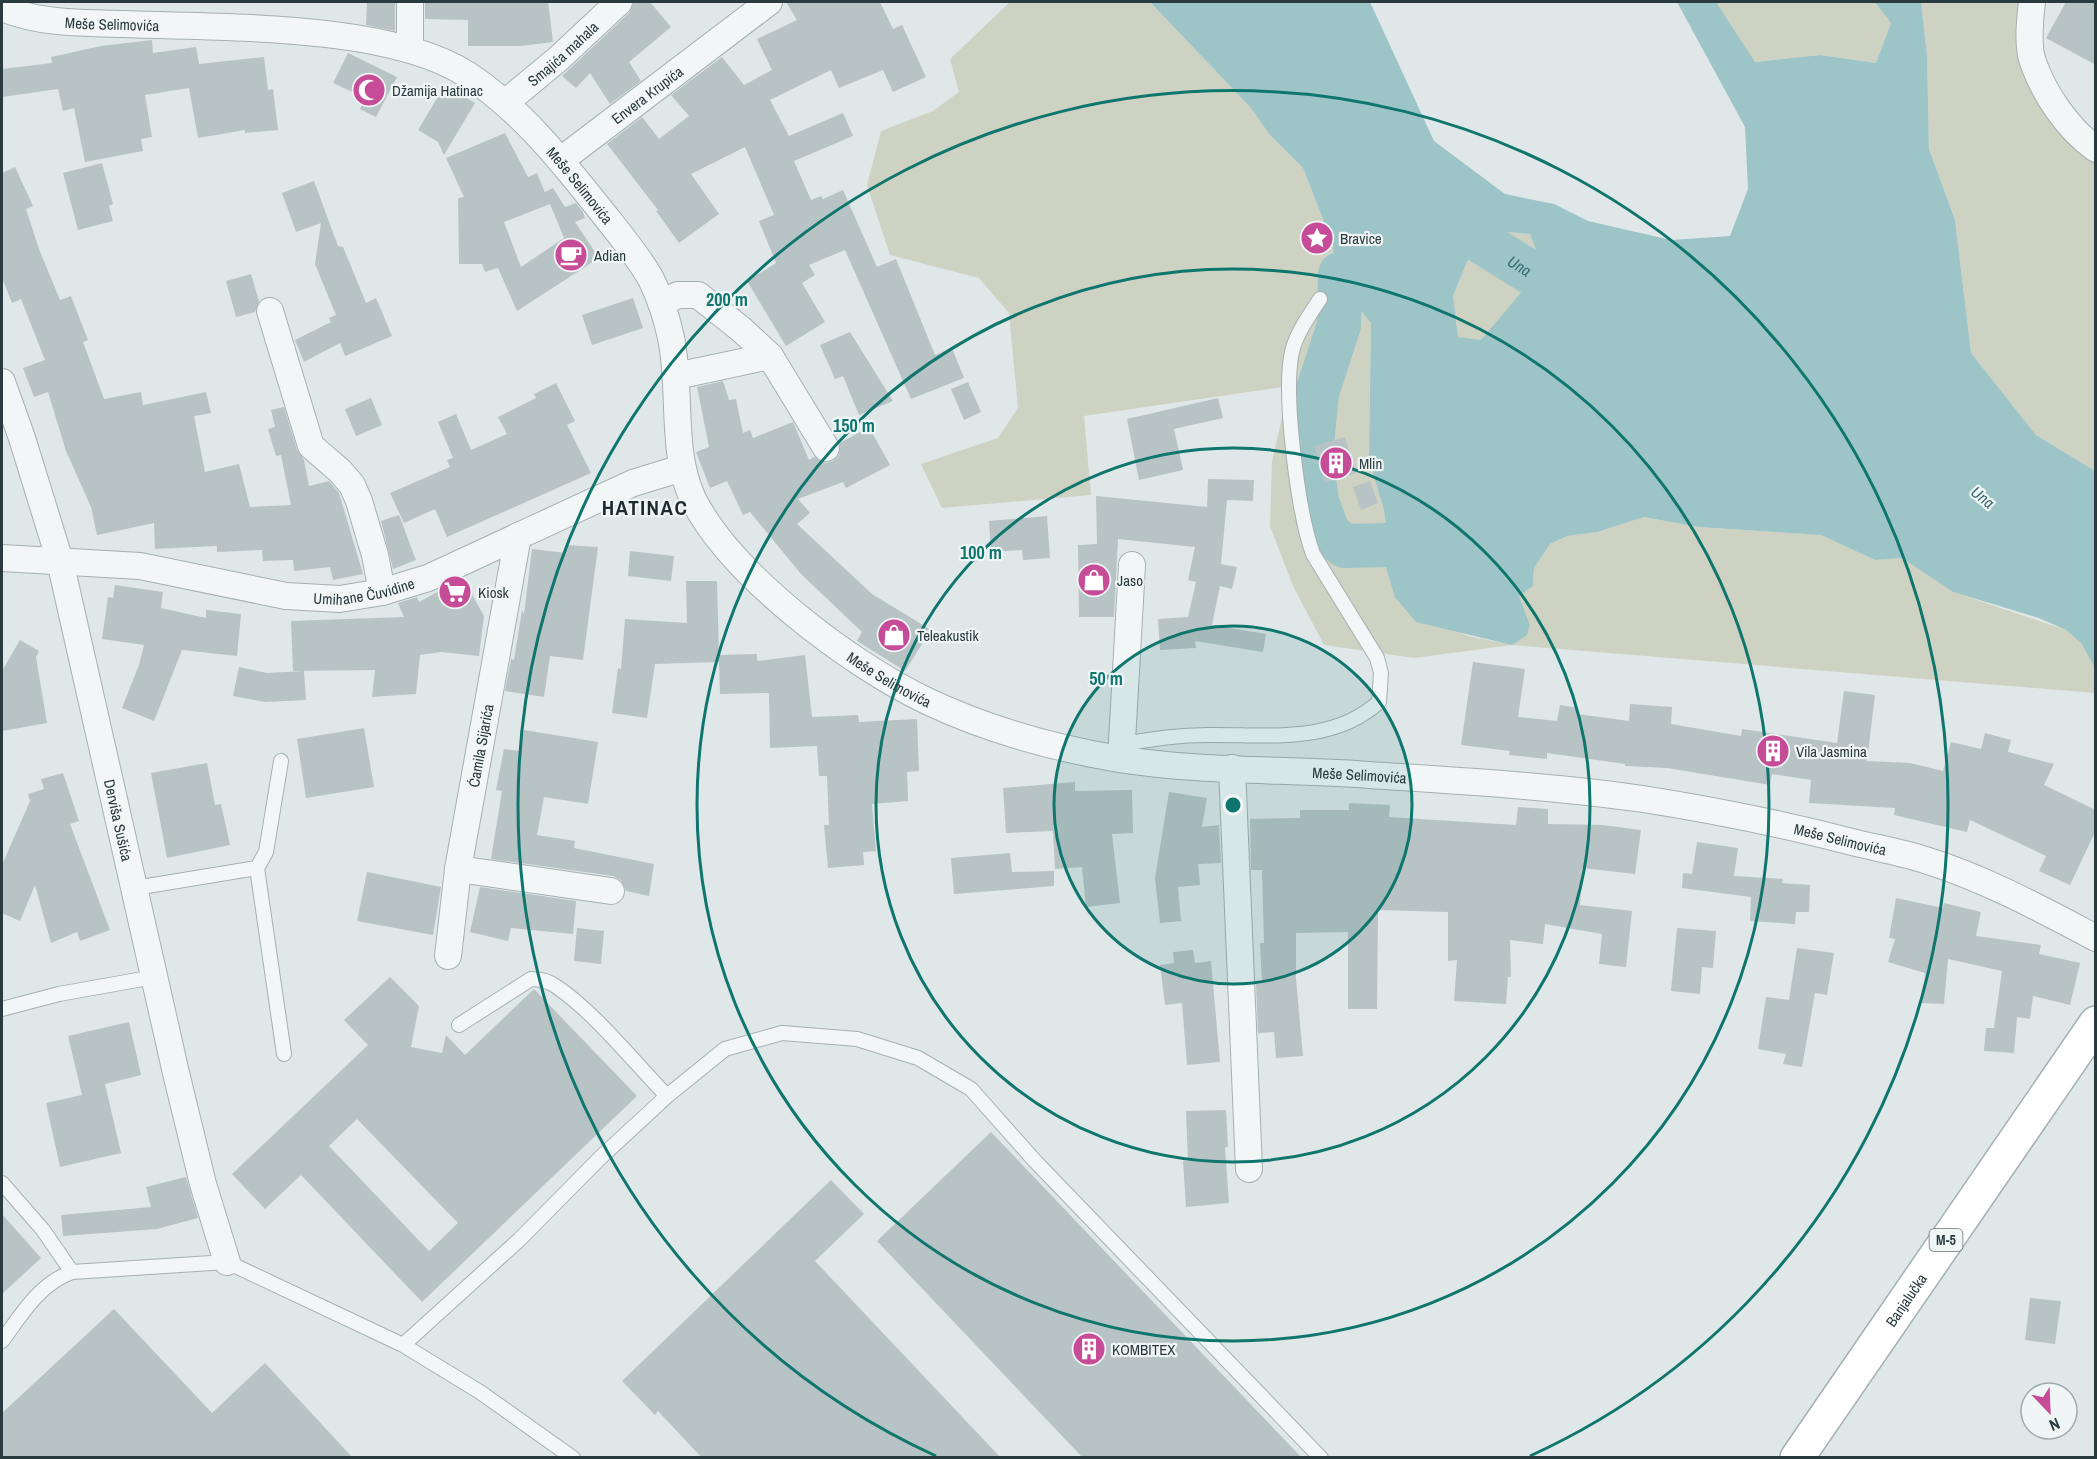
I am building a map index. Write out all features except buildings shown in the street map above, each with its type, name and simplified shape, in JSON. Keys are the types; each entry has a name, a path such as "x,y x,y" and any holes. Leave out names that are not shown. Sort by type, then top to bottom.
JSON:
{"main road":[{"name":"Banjalučka","path":"1797,1458 2096,1023"}],"street":[{"path":"410,2 410,49"},
{"name":"Smajića mahala","path":"505,103 558,59 619,2"},
{"name":"Envera Krupića","path":"561,160 769,2"},
{"path":"2032,2 2032,60 2044,86 2071,129 2096,148"},
{"name":"Meše Selimovića","path":"2,8 24,17 85,23 271,31 351,38 410,49 446,61 505,103 561,160 650,279 661,303 671,339 676,376 682,468 692,496 715,534 808,626 860,663 926,701 1000,729 1052,744 1232,768 1332,772 1566,791 1720,812 1926,860 1995,887 2096,938"},
{"path":"661,303 678,295 689,294 705,298 770,356 826,448"},
{"path":"270,311 310,446 340,471 351,484 359,501 375,555 382,592"},
{"path":"676,376 770,356"},
{"name":"Derviša Sušića","path":"2,382 60,561 203,1184 226,1262"},
{"name":"Umihane Čuvidine","path":"2,558 140,566 286,596 340,600 382,592 428,578 633,483 682,468"},
{"name":"Ćamila Sijarića","path":"448,956 458,869 518,536"},
{"path":"1121,752 1132,565"},
{"path":"1232,768 1249,1169"},
{"path":"458,869 611,891"}],"lane":[{"path":"1121,752 1206,735 1282,736 1313,733 1357,720 1379,702 1381,674 1377,658 1314,554 1308,540 1298,484 1289,386 1291,355 1300,332 1320,299"},
{"path":"282,761 266,852 257,867 284,1054"},
{"path":"135,888 257,867"},
{"path":"2,1009 59,994 154,977"},
{"path":"459,1025 531,980 543,979 557,986 581,1008 667,1096"},
{"path":"403,1345 519,1240 602,1156 667,1096 725,1049 782,1033 857,1039 918,1058 971,1089 1034,1160 1321,1458"},
{"path":"2,1184 43,1230 72,1272"},
{"path":"2,1341 33,1298 55,1278 72,1272 226,1262 403,1345 480,1392 573,1458"}],"green space":[{"path":"1010,2 1150,2 1251,108 1269,134 1303,168 1333,245 1335,266 1355,304 1371,323 1369,460 1384,510 1388,545 1386,567 1447,628 1468,636 1512,645 1414,658 1324,645 1293,586 1270,526 1272,462 1289,386 1084,416 1091,495 942,508 921,464 998,438 1018,408 1009,313 979,278 890,255 867,185 881,131 933,111 959,92 950,59"},
{"path":"1716,2 1875,2 1891,23 1876,63 1820,55 1754,62"},
{"path":"1921,2 2032,2 2032,60 2095,149 2095,471 2036,435 1971,353 1955,220 1929,149 1927,56"},
{"path":"1496,231 1530,234 1540,259 1524,289 1481,341 1458,337 1453,296 1467,262"},
{"path":"1644,517 1698,527 1821,535 1875,560 1902,558 1953,592 2066,630 2081,643 2095,668 2095,693 1512,645 1530,625 1519,596 1533,586 1534,568 1550,544 1567,536 1597,532"}],"water":[{"path":"1150,2 1370,2 1434,141 1505,194 1554,204 1588,221 1671,240 1730,236 1748,189 1745,127 1677,2 1716,2 1755,62 1820,55 1876,63 1891,23 1875,2 1921,2 1927,56 1929,149 1955,220 1971,353 2036,435 2095,471 2095,668 2081,643 2066,630 2039,618 1953,592 1902,558 1875,560 1821,535 1698,527 1644,517 1597,532 1567,536 1550,544 1534,568 1533,586 1519,596 1530,625 1527,635 1512,645 1416,622 1395,597 1386,567 1388,545 1384,510 1369,460 1371,323 1355,304 1334,266 1333,245 1303,168 1269,134 1251,108","holes":["1496,231 1530,234 1540,260 1524,289 1481,340 1458,337 1453,296 1467,262"]}],"waterway":[{"name":"Una","path":"1433,212 1583,305"},
{"path":"1340,274 1339,325 1317,393 1311,454 1317,502 1329,534 1345,546 1388,545"}],"place":[{"name":"Džamija Hatinac","path":"369,90"},
{"name":"Bravice","path":"1317,238"},
{"name":"Adian","path":"571,255"},
{"name":"Mlin","path":"1336,463"},
{"name":"Jaso","path":"1094,580"},
{"name":"Kiosk","path":"455,592"},
{"name":"Teleakustik","path":"894,635"},
{"name":"Vila Jasmina","path":"1773,751"},
{"name":"KOMBITEX","path":"1089,1349"}],"district":[{"name":"HATINAC","path":"645,507"}]}
